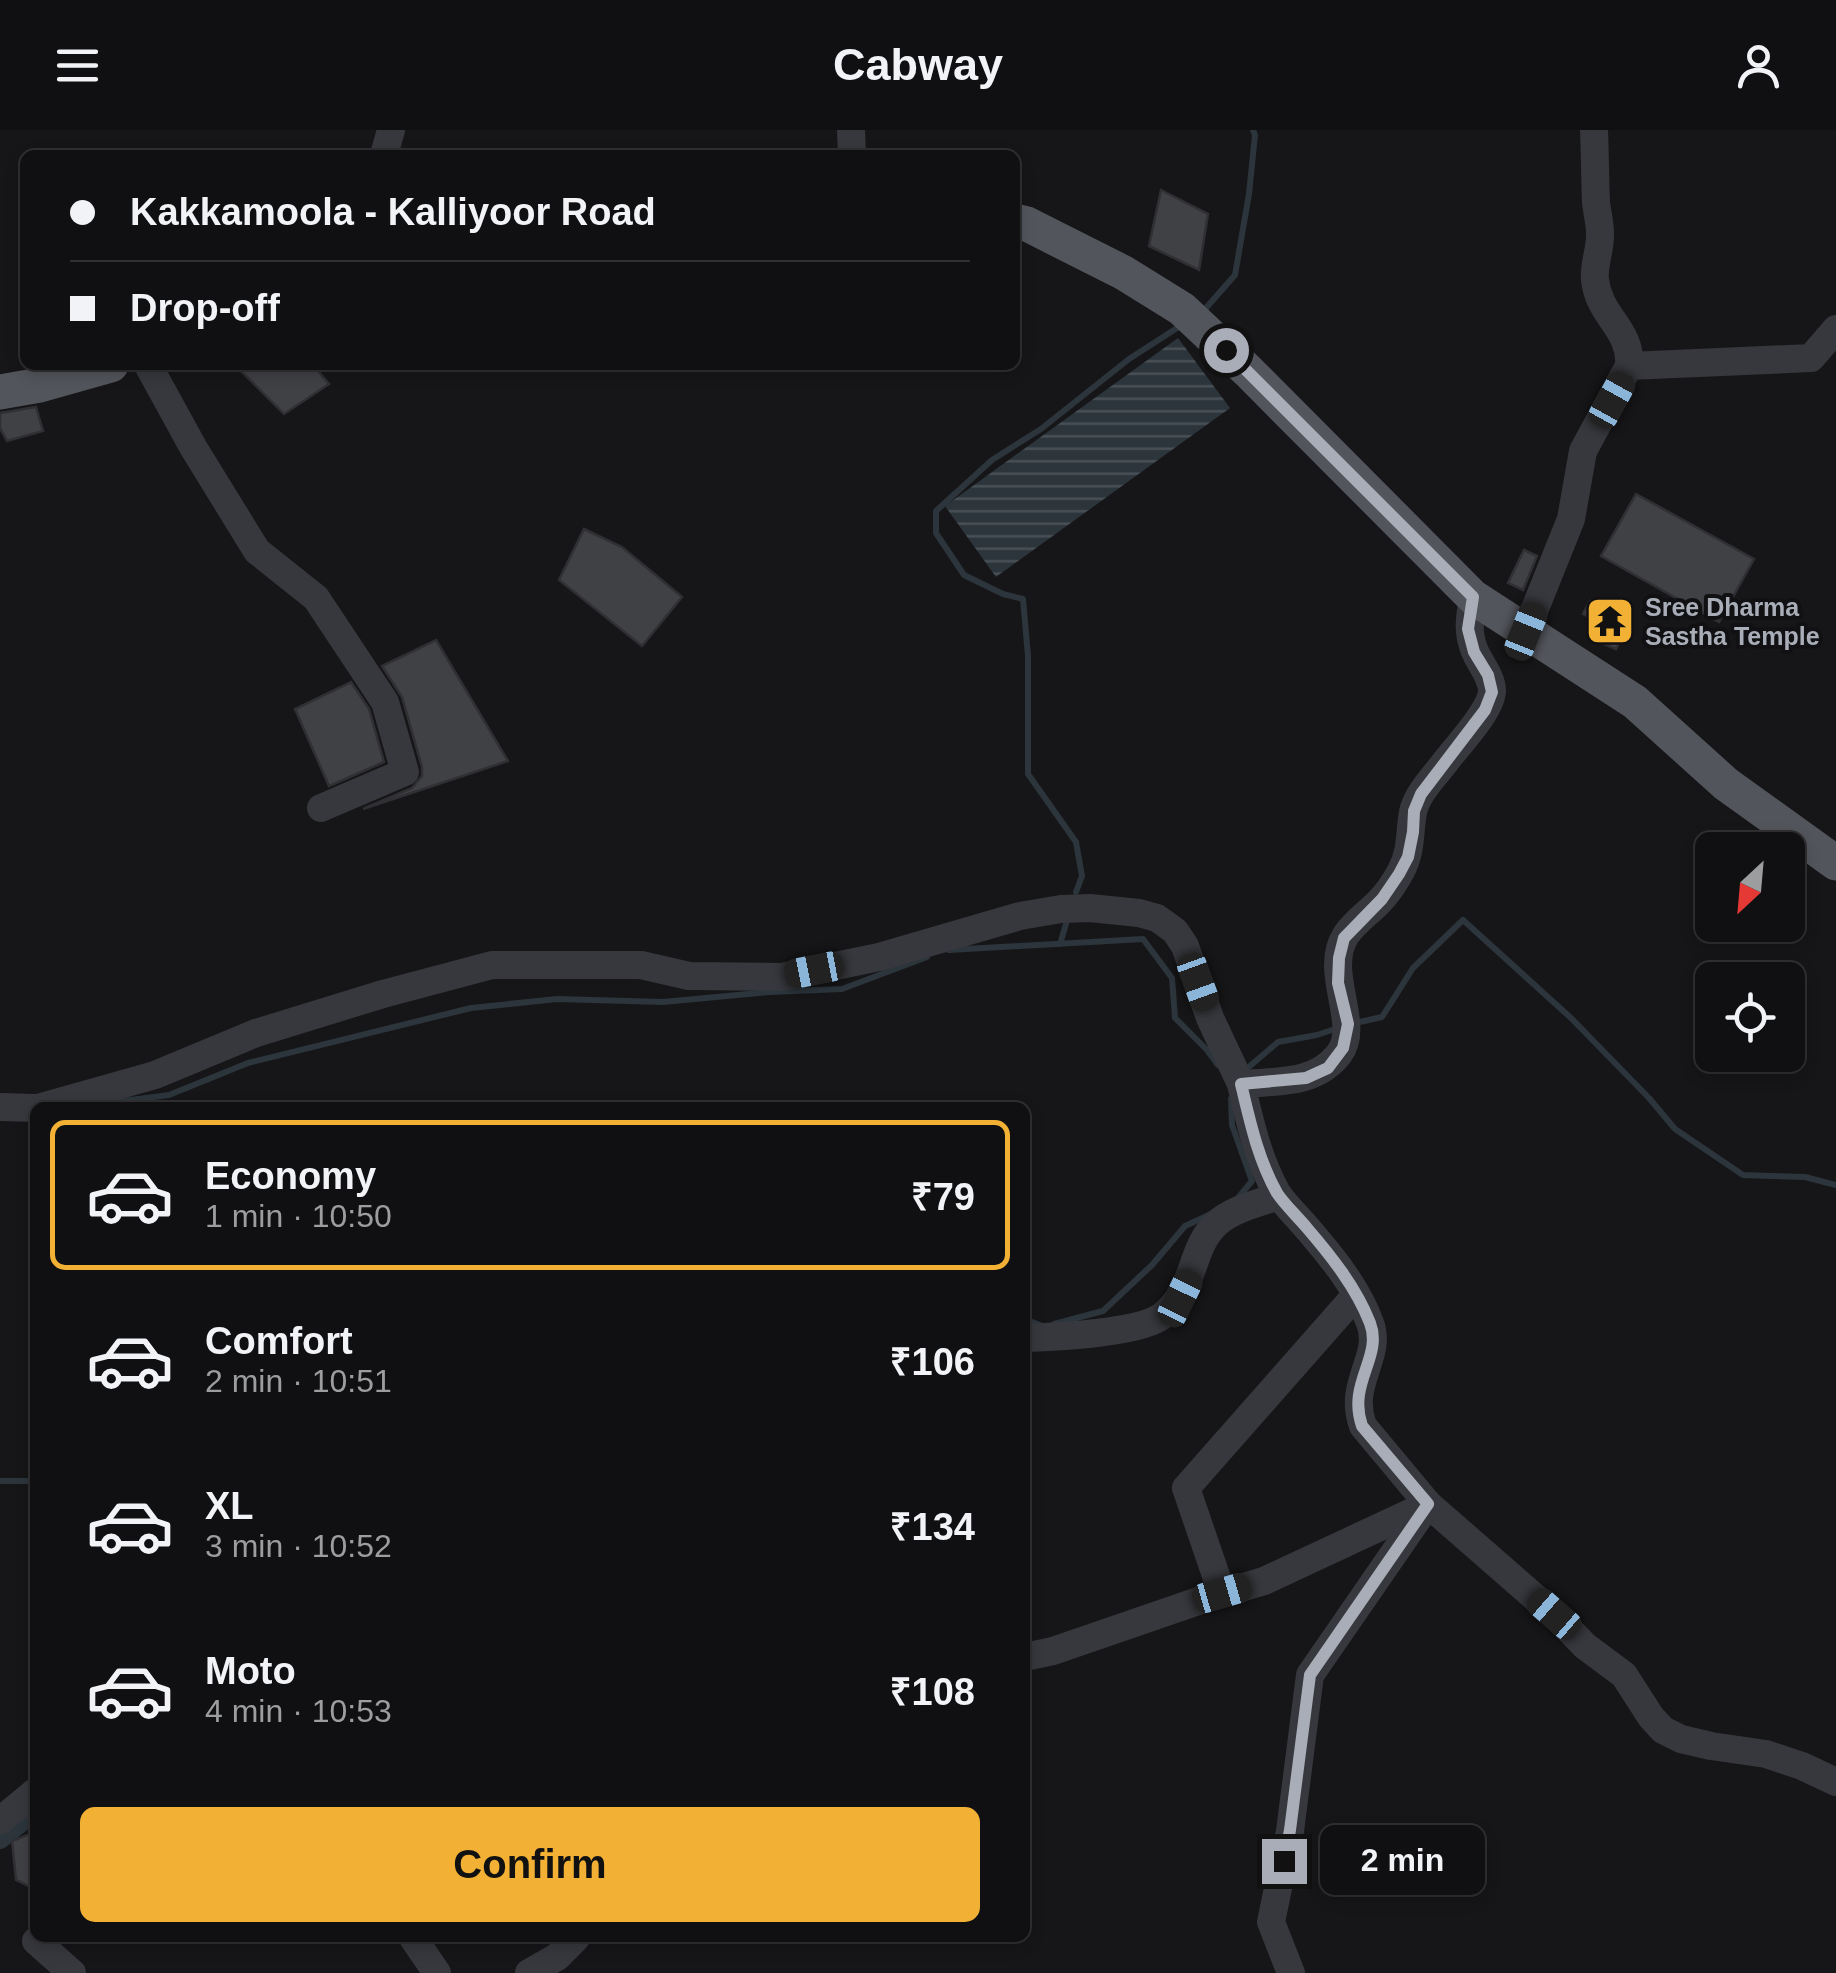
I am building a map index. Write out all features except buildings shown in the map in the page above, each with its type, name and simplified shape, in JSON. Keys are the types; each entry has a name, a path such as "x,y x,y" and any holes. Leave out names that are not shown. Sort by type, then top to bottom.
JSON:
{"main road":[{"path":"1020,222 1124,274 1182,309 1473,597 1635,702 1726,784 1836,864"},
{"path":"0,392 93,370"}],"street":[{"path":"1526,631 1571,518 1583,452 1629,366 1626,340 1598,299 1594,275 1600,232 1594,130"},
{"path":"1629,366 1811,358 1836,329"},
{"path":"151,370 193,448 257,550 316,598 385,702 405,772 322,808"},
{"path":"1241,1084 1306,1078 1328,1068 1343,1048 1348,1024 1338,983 1344,938 1382,899 1399,874 1408,857 1414,811 1421,794 1485,710 1492,692 1468,629 1473,597"},
{"path":"57,1102 155,1074 256,1033 492,966 641,964 689,976 782,976 880,956 1020,916 1061,909 1090,908 1157,918 1175,931 1184,946 1210,1018 1241,1084 1261,1160 1279,1196 1339,1266 1372,1326 1372,1348 1358,1391 1357,1411 1362,1426 1428,1504 1585,1646 1624,1676 1664,1730 1681,1739 1766,1754 1836,1782"},
{"path":"0,1108 30,1108"},
{"path":"1030,1338 1134,1326 1159,1319 1180,1298 1199,1250 1215,1224 1238,1210 1279,1196"},
{"path":"1222,1593 1186,1488 1356,1296"},
{"path":"1030,1655 1053,1651 1264,1581 1428,1504"},
{"path":"1291,1973 1271,1922 1290,1830 1310,1675 1428,1504"},
{"path":"0,1821 30,1796"},
{"path":"38,1942 72,1973"},
{"path":"416,1942 437,1973"},
{"path":"529,1973 557,1957 572,1942"}],"shaded area":[{"path":"1178,338 1230,408 996,577 945,506"}],"waterway":[{"path":"1206,308 1235,275 1249,194 1253,130"},
{"path":"1076,892 1082,876 1076,842 1028,774 1028,656 1023,599 964,575 936,533 936,511 992,460 1041,429 1129,359 1177,328"},
{"path":"1355,1023 1382,1017 1413,968 1463,920 1571,1018 1675,1129 1743,1175 1805,1177 1836,1185"},
{"path":"1060,944 1066,924"},
{"path":"949,950 1143,939 1172,978 1175,1018 1218,1065"},
{"path":"115,1102 169,1095 248,1063 471,1008 557,999 663,1002 842,989 927,957"},
{"path":"1250,1066 1278,1042 1338,1028"},
{"path":"1231,1099 1232,1125 1252,1181 1238,1198"},
{"path":"1054,1324 1103,1311 1152,1265 1185,1226 1211,1214"},
{"path":"1030,1321 1042,1326"},
{"path":"0,1481 30,1481"},
{"path":"0,1839 30,1815"}],"place":[{"name":"Sree Dharma Sastha Temple","path":"1610,621"}],"route":[{"path":"1226,350 1473,597 1468,629 1492,692 1485,710 1421,794 1414,811 1408,857 1399,874 1382,899 1344,938 1338,983 1348,1024 1343,1048 1328,1068 1306,1078 1241,1084 1261,1160 1279,1196 1339,1266 1372,1326 1372,1348 1358,1391 1357,1411 1362,1426 1428,1504 1310,1675 1284,1861"}]}
